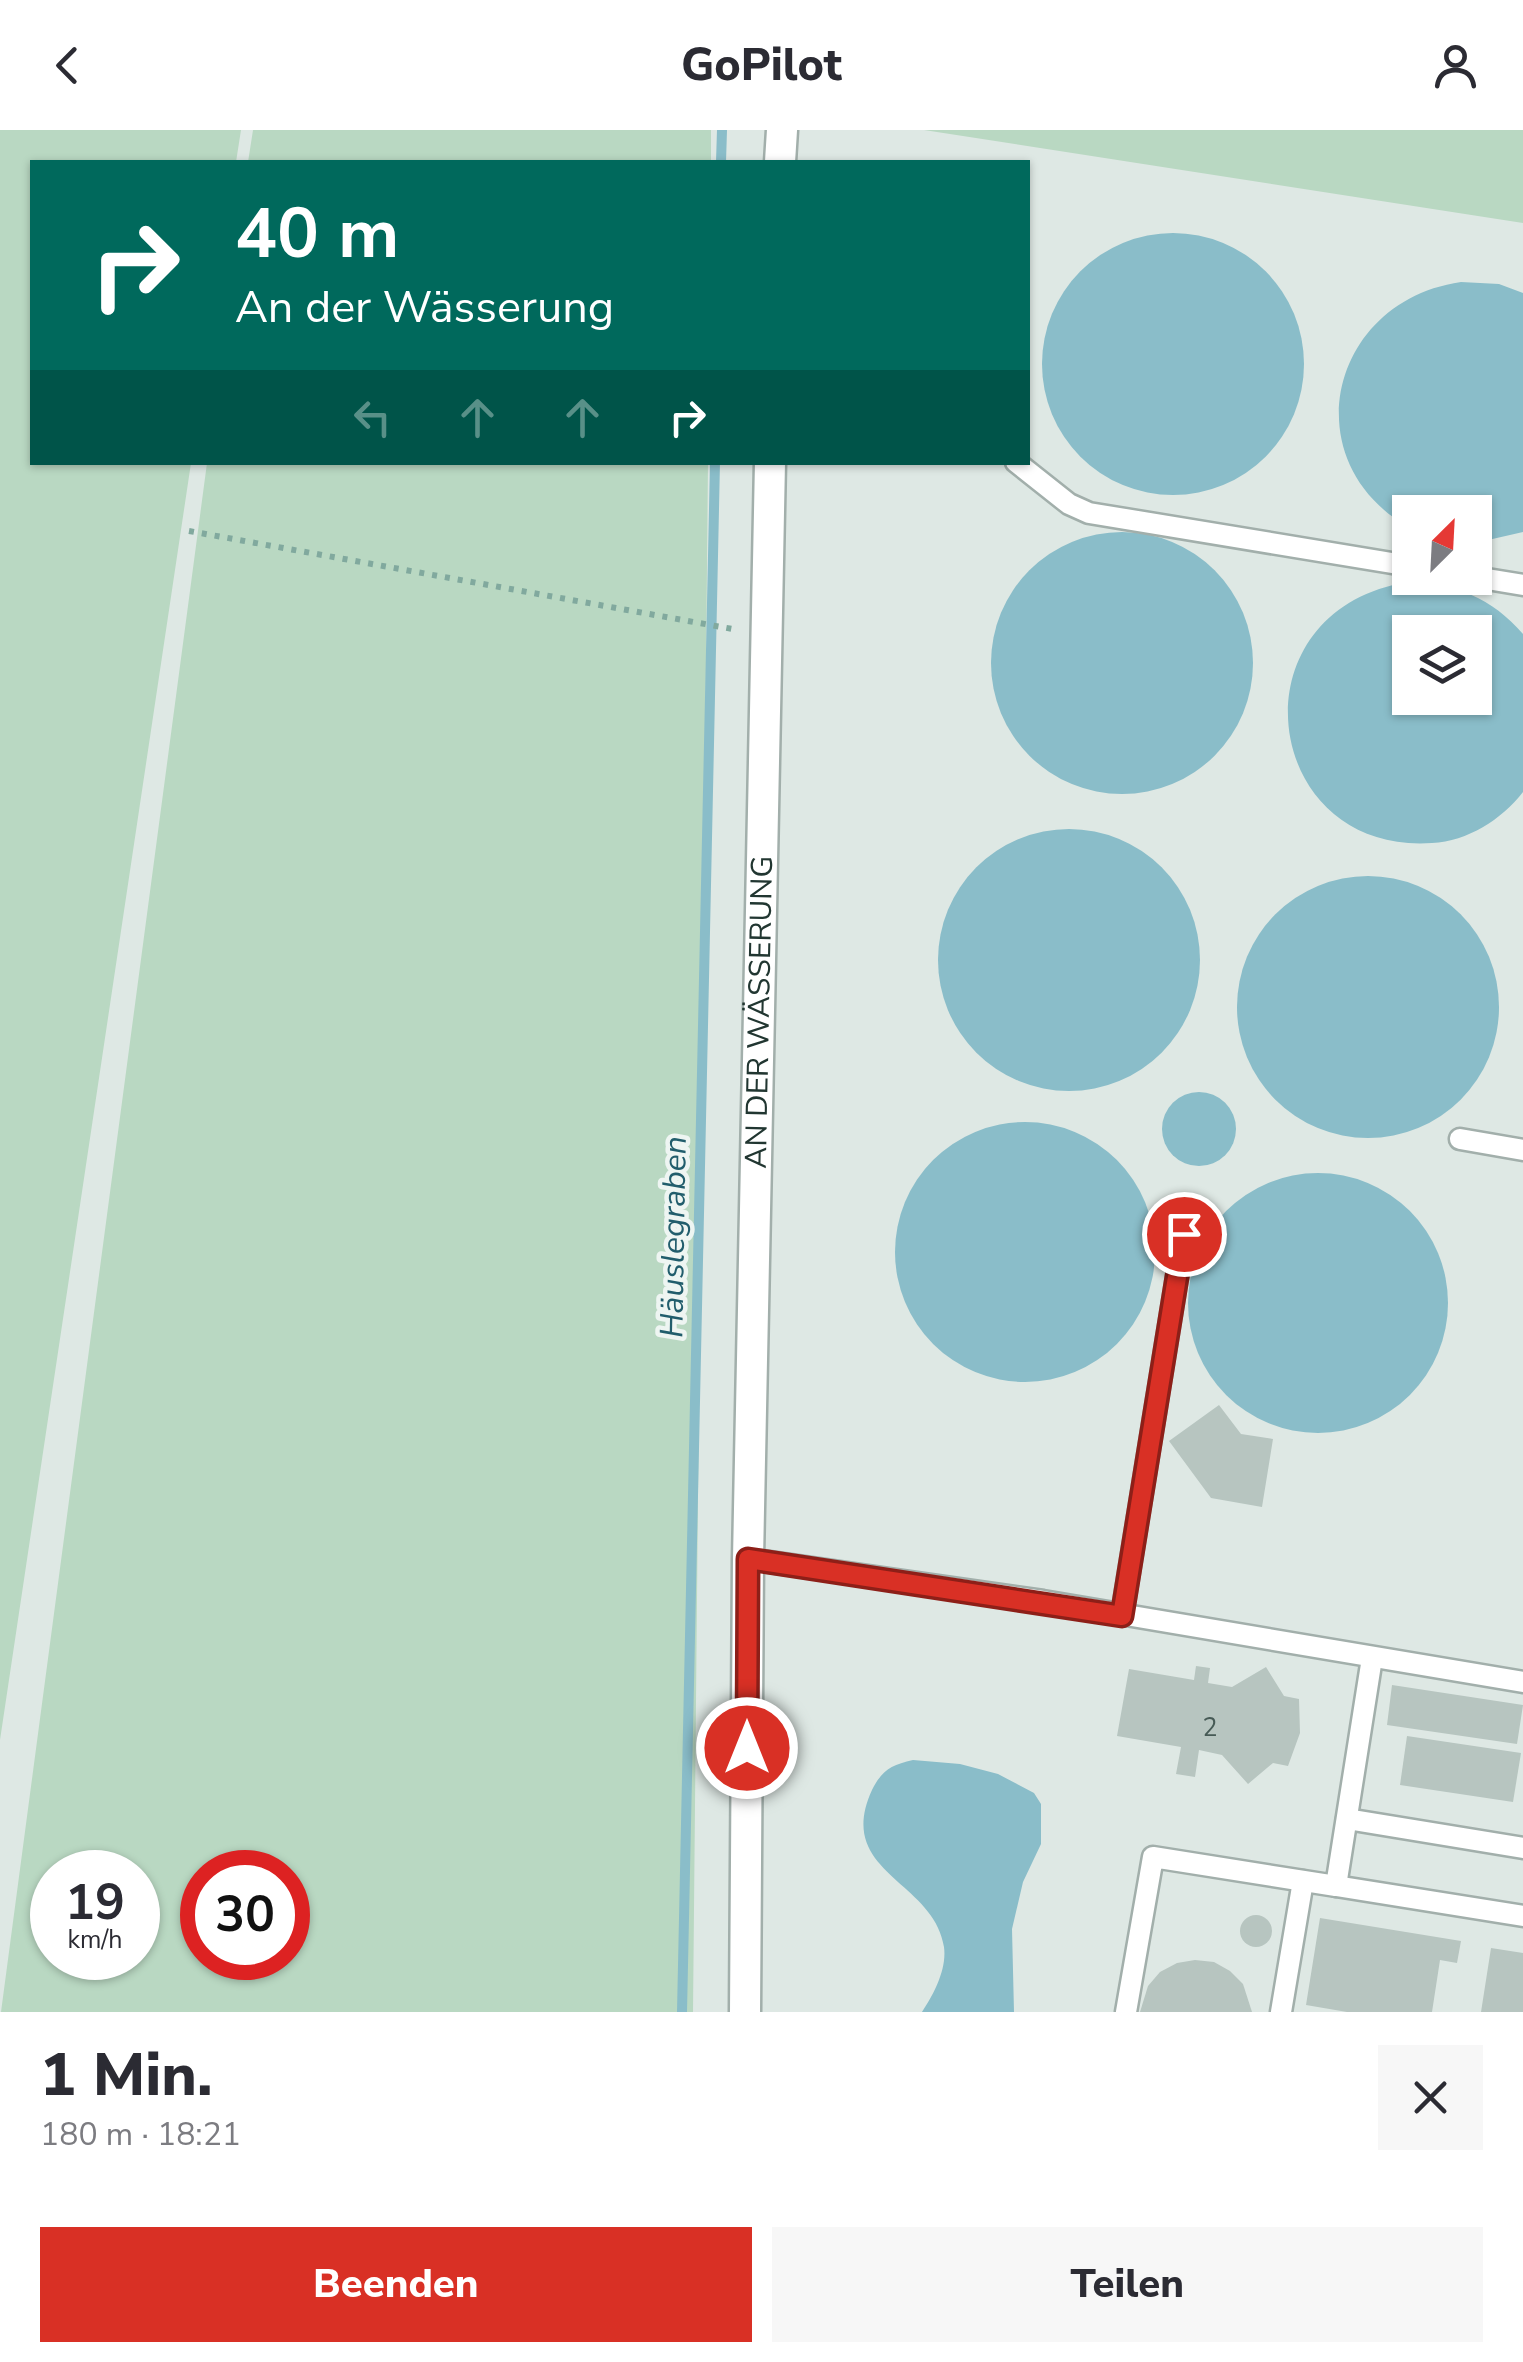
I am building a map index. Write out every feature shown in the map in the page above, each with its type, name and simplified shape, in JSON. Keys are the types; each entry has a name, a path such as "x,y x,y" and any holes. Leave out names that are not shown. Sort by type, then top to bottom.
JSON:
{"street":[{"path":"780,160 782,130"},
{"name":"AN DER WÄSSERUNG","path":"745,2012 748,1559 770,465"}],"lane":[{"path":"1020,465 1068,504 1089,513 1392,563"},
{"path":"1492,580 1523,585"},
{"path":"1460,1139 1523,1150"},
{"path":"1122,1616 1184,1234"},
{"path":"748,1559 1523,1682"},
{"path":"1336,1886 1372,1658"},
{"path":"1346,1820 1523,1848"},
{"path":"1126,2012 1153,1857 1523,1916"},
{"path":"1281,2012 1302,1881"}],"path":[{"path":"189,531 721,627"}],"green space":[{"path":"0,130 241,130 236,160 30,160 30,465 191,465 0,1740"},
{"path":"253,130 711,130 711,160 248,160"},
{"path":"924,130 1523,130 1523,223"},
{"path":"207,465 708,465 693,2012 1,2012"}],"water":[{"path":"1173,233 1223,243 1266,271 1294,314 1304,364 1294,414 1266,457 1223,485 1173,495 1123,485 1080,457 1052,414 1042,364 1052,314 1080,271 1123,243"},
{"path":"1461,282 1499,284 1523,293 1523,532 1492,539 1492,495 1392,495 1392,514 1373,499 1350,464 1339,426 1342,387 1356,351 1381,319 1416,295"},
{"path":"1122,532 1172,542 1215,570 1243,613 1253,663 1243,713 1215,756 1172,784 1122,794 1072,784 1029,756 1001,713 991,663 1001,613 1029,570 1072,542"},
{"path":"1392,588 1392,595 1471,595 1499,611 1523,634 1523,792 1505,812 1483,827 1458,838 1432,843 1375,836 1331,811 1302,773 1289,728 1292,680 1312,637 1351,602"},
{"path":"1069,829 1119,839 1162,867 1190,910 1200,960 1190,1010 1162,1053 1119,1081 1069,1091 1019,1081 976,1053 948,1010 938,960 948,910 976,867 1019,839"},
{"path":"1368,876 1418,886 1461,914 1489,957 1499,1007 1489,1057 1461,1100 1418,1128 1368,1138 1318,1128 1275,1100 1247,1057 1237,1007 1247,957 1275,914 1318,886"},
{"path":"1199,1092 1225,1103 1236,1129 1225,1155 1199,1166 1173,1155 1162,1129 1173,1103"},
{"path":"1025,1122 1075,1132 1117,1160 1145,1202 1155,1252 1145,1302 1117,1344 1075,1372 1025,1382 975,1372 933,1344 905,1302 895,1252 905,1202 933,1160 975,1132"},
{"path":"1318,1173 1368,1183 1410,1211 1438,1253 1448,1303 1438,1353 1410,1395 1368,1423 1318,1433 1268,1423 1226,1395 1198,1353 1188,1303 1198,1253 1226,1211 1268,1183"},
{"path":"913,1760 960,1764 998,1774 1034,1793 1041,1804 1041,1844 1023,1882 1012,1929 1014,2012 922,2012 942,1972 944,1947 936,1924 923,1906 875,1858 866,1840 864,1818 872,1790 884,1773"}],"building":[{"path":"1219,1405 1241,1434 1273,1439 1262,1507 1211,1498 1169,1441"},
{"path":"1196,1666 1210,1668 1208,1683 1232,1687 1266,1667 1284,1696 1299,1699 1300,1733 1288,1766 1273,1763 1248,1784 1222,1755 1199,1750 1195,1777 1176,1774 1181,1747 1117,1736 1129,1669 1194,1680"},
{"path":"1392,1685 1523,1705 1517,1744 1387,1725"},
{"path":"1407,1736 1521,1753 1513,1802 1400,1785"},
{"path":"1256,1915 1267,1920 1272,1931 1267,1942 1256,1947 1245,1942 1240,1931 1245,1920"},
{"path":"1320,1918 1461,1941 1457,1963 1440,1960 1432,2012 1347,2012 1306,2005"},
{"path":"1491,1948 1523,1953 1523,2012 1481,2012"},
{"path":"1195,1960 1214,1962 1230,1971 1243,1984 1252,2012 1140,2012 1148,1986 1160,1972"}],"waterway":[{"name":"Häuslegraben","path":"721,160 722,130"},
{"name":"Häuslegraben","path":"682,2012 715,465"}],"route":[{"path":"747,1748 748,1559 1122,1616 1184,1234"}]}
